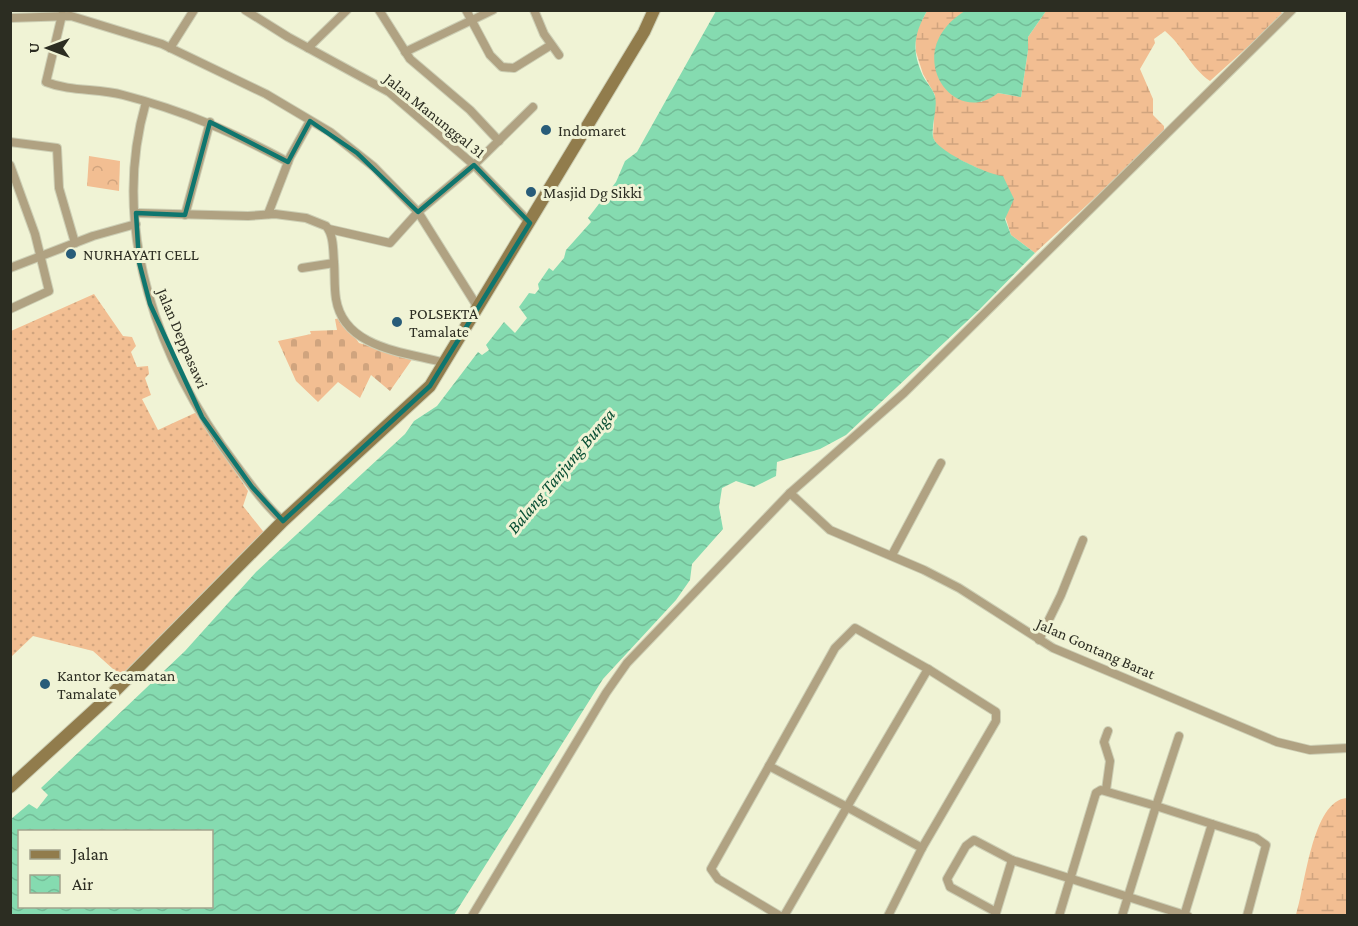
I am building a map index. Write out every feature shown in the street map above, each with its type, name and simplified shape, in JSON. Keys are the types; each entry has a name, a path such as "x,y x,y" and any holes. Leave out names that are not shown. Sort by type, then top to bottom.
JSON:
{"street":[{"path":"170,48 194,10"},
{"name":"Jalan Manunggal 31","path":"246,10 308,48 389,92 474,165 530,223"},
{"path":"308,48 347,10"},
{"path":"379,10 405,52 470,110 499,141"},
{"path":"466,10 490,55 505,69 514,68 551,45"},
{"path":"405,52 493,10"},
{"path":"534,10 551,45 559,55"},
{"path":"10,786 113,693 283,521 415,402 445,363 477,306 530,223 644,33 654,10"},
{"path":"472,915 618,675 790,493 904,393 1288,12"},
{"path":"62,15 46,82 85,91 117,94 210,122 288,162"},
{"path":"10,18 62,15 97,23 170,48 266,94 330,132 357,153 418,212 477,306"},
{"name":"Jalan Deppasawi","path":"146,102 138,134 134,167 139,262 150,304 191,397 218,443 252,487 283,521"},
{"path":"136,213 268,214 306,218 329,229 390,243 418,212 474,165 533,107"},
{"path":"268,214 288,162 310,121"},
{"path":"185,215 210,122"},
{"path":"10,142 57,148 59,188 75,243"},
{"path":"10,165 50,291 10,309"},
{"path":"10,268 75,243 136,224"},
{"path":"329,229 338,307 357,335 368,342 445,363"},
{"path":"302,268 334,263"},
{"path":"891,555 941,463"},
{"name":"Jalan Gontang Barat","path":"790,493 830,530 866,547 891,555 959,588 1039,640 1081,660 1277,742 1310,750 1347,748"},
{"path":"1039,640 1061,595 1083,540"},
{"path":"780,915 718,879 711,869 835,648 852,630 860,629 994,710 998,717 922,848 888,915"},
{"path":"784,915 928,669"},
{"path":"1106,790 1110,761 1104,742 1108,731"},
{"path":"1122,915 1179,736"},
{"path":"769,766 922,848"},
{"path":"1059,915 1096,793 1106,790 1256,838 1266,845 1247,915"},
{"path":"1012,860 995,914 950,887 947,879 966,846 974,840 1012,860 1069,880 1186,915 1212,824"}],"highlighted area":[{"path":"310,121 357,153 418,212 474,165 530,223 430,386 283,521 252,487 202,417 150,304 139,262 136,213 185,215 210,122 288,162"}],"green space":[{"path":"1280,10 1283,15 1210,81 1197,70 1165,31 1154,39 1155,43 1140,69 1153,99 1153,115 1164,126 1164,134 1035,253 1011,235 992,175 941,151 933,138 935,95 923,74 916,52 915,33 927,11 965,11 945,29 981,102 998,93 1021,97 1028,37 1046,11"},
{"path":"89,156 120,161 119,191 87,186"},
{"path":"94,294 123,336 132,337 136,346 131,352 137,367 148,366 149,374 145,378 151,395 142,399 158,430 197,412 248,491 243,506 266,535 122,677 93,651 33,636 11,657 11,331"},
{"path":"342,318 359,343 413,358 390,391 371,375 360,398 338,382 318,402 296,381 278,341 311,334 310,331 337,330 335,319"},
{"path":"1347,798 1347,915 1296,915 1318,829 1335,802"}],"water":[{"name":"Balang Tanjung Bunga","path":"716,11 927,11 919,27 916,50 919,67 935,96 933,137 936,143 953,155 975,167 1003,176 1014,199 1005,219 1011,235 1035,253 980,309 846,435 820,449 777,462 776,476 754,487 736,481 722,488 719,507 723,529 692,564 690,580 676,600 603,679 454,915 11,915 11,819 29,804 37,809 48,795 41,788 185,651 256,572 405,434 414,421 437,406 478,352 482,355 489,350 486,345 504,322 515,333 527,318 519,307 529,293 535,294 539,289 538,284 549,268 553,271 564,258 566,250 591,222 588,218 616,182 625,161 637,152"},
{"path":"965,11 1046,11 1028,37 1021,97 998,93 981,102 965,101 950,94 940,81 935,64 936,46 946,28"}],"place":[{"name":"Indomaret","path":"546,130"},
{"name":"Masjid Dg Sikki","path":"531,192"},
{"name":"NURHAYATI CELL","path":"71,254"},
{"name":"POLSEKTA Tamalate","path":"397,322"},
{"name":"Kantor Kecamatan Tamalate","path":"45,684"}]}
